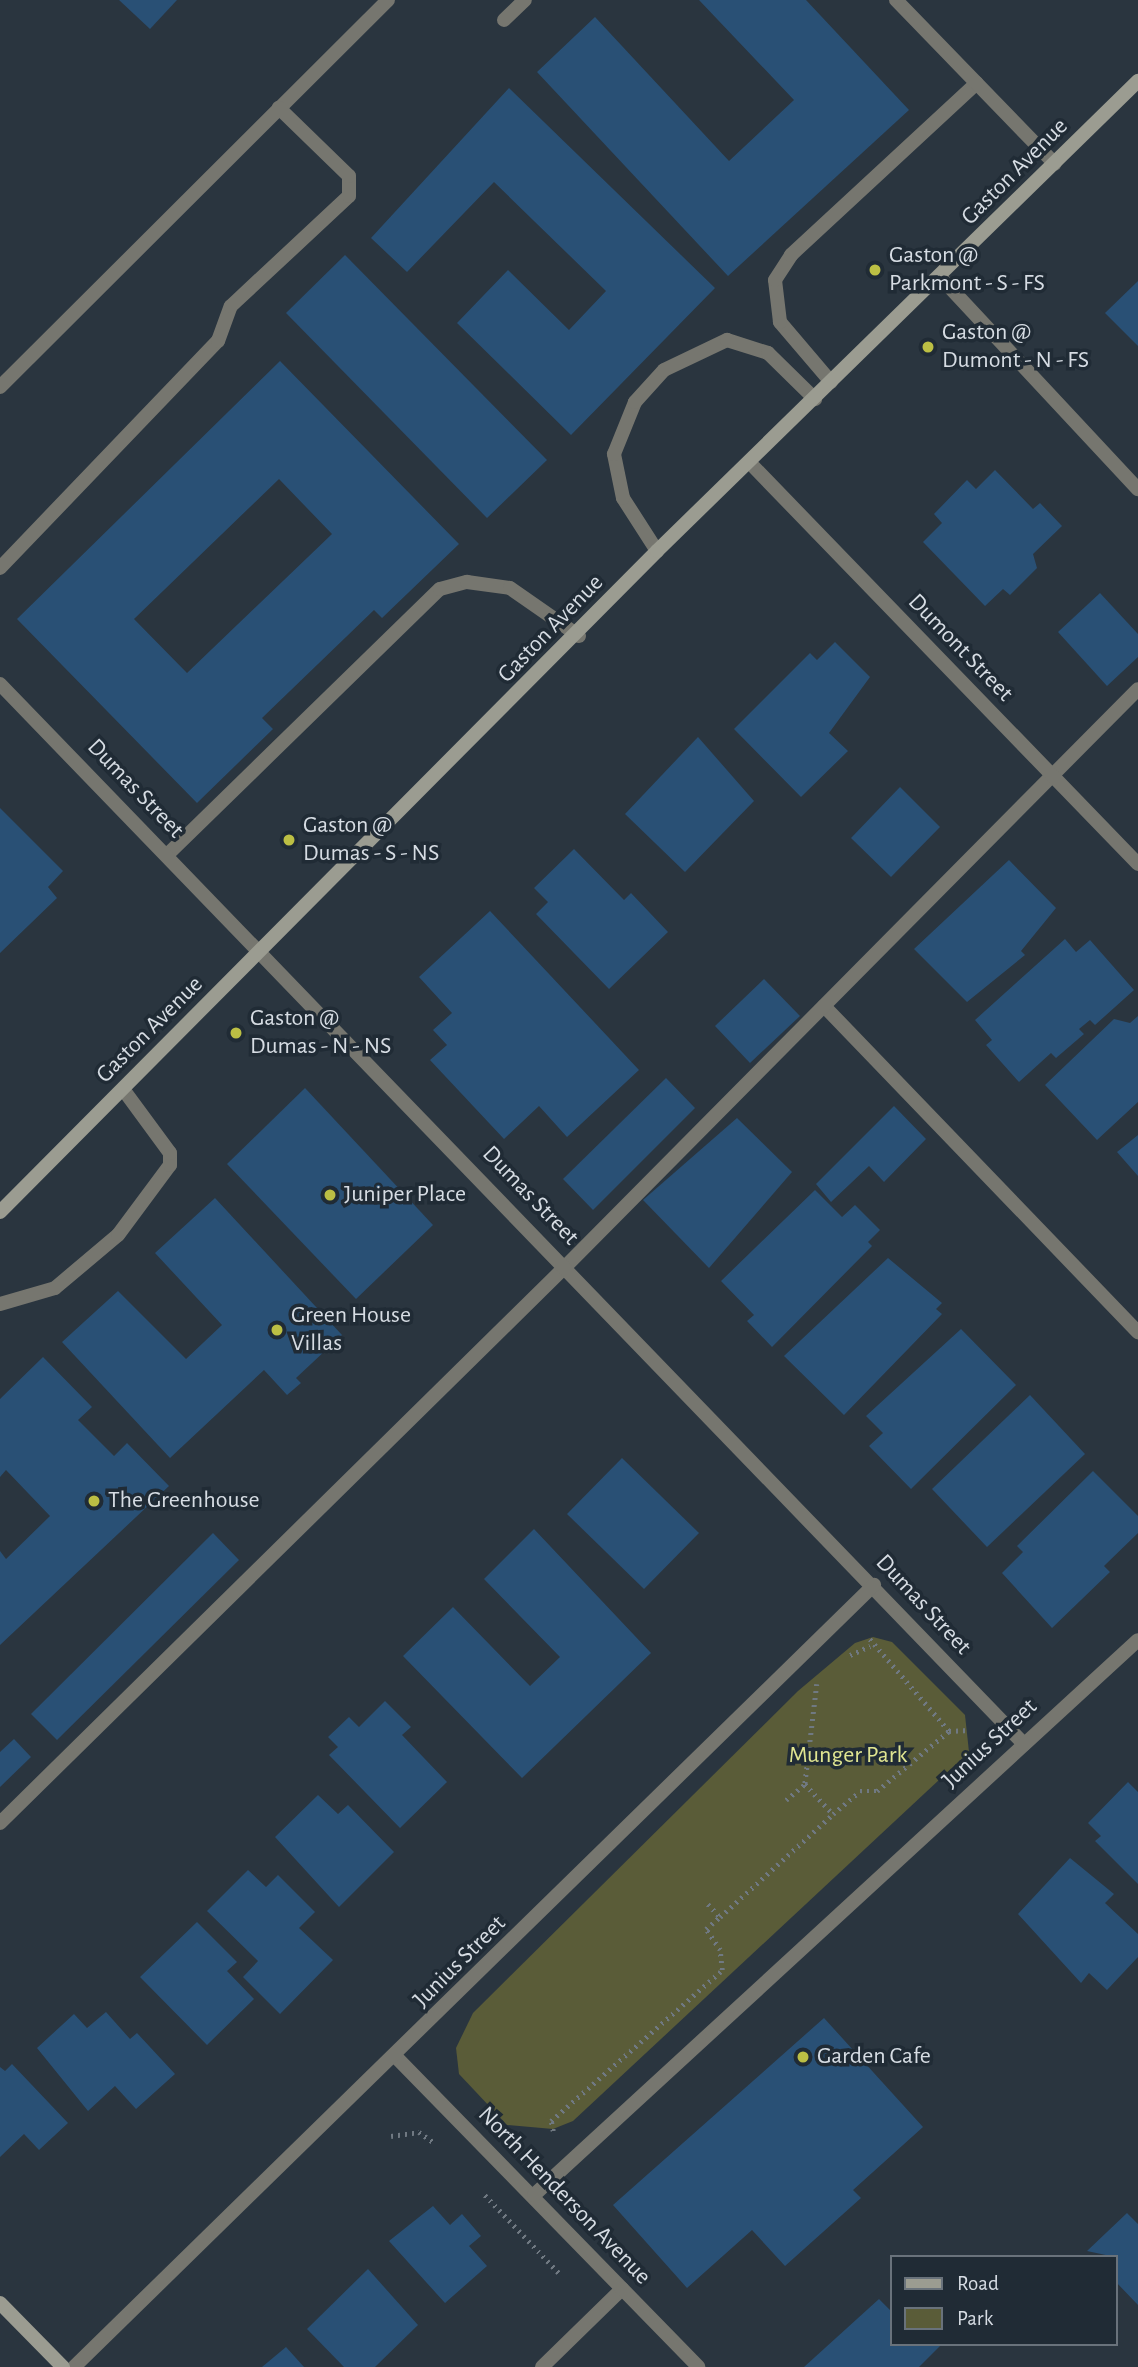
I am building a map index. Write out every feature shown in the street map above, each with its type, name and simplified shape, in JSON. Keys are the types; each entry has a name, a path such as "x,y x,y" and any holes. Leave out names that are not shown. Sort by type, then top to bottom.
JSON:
{"main road":[{"name":"Gaston Avenue","path":"0,1212 579,636 657,551 941,278 1138,81"},
{"path":"0,2303 63,2367"}],"street":[{"path":"0,387 388,0"},
{"path":"504,20 525,0"},
{"path":"896,0 1055,164"},
{"path":"831,382 780,322 775,280 790,255 977,83"},
{"path":"0,568 218,341 231,306 349,196 349,176 279,108"},
{"path":"941,278 1138,489"},
{"path":"657,551 623,498 614,454 635,402 664,370 727,340 768,353 815,400"},
{"name":"Dumont Street","path":"750,463 1138,864"},
{"path":"167,855 440,589 467,582 510,588 579,636"},
{"name":"Dumas Street","path":"0,684 262,951 1024,1744"},
{"path":"0,1823 566,1266 1138,689"},
{"path":"824,1006 1138,1332"},
{"path":"0,1304 55,1288 118,1235 170,1165 170,1153 123,1089"},
{"name":"Junius Street","path":"74,2367 396,2057 874,1585"},
{"name":"Junius Street","path":"534,2195 1138,1640"},
{"name":"North Henderson Avenue","path":"396,2057 534,2195 698,2367"},
{"path":"542,2367 622,2289"}],"path":[{"path":"843,1661 870,1642 948,1731"},
{"path":"824,1677 815,1685 817,1725 807,1734 805,1784 834,1814"},
{"path":"552,2131 551,2121 722,1970 720,1950 706,1929 860,1791 877,1791 948,1731 970,1730"},
{"path":"786,1800 805,1784"},
{"path":"708,1904 720,1917"},
{"path":"391,2136 419,2132 446,2154"},
{"path":"474,2184 560,2274"}],"green space":[{"name":"Munger Park","path":"873,1637 892,1642 965,1715 969,1752 573,2121 553,2129 507,2125 459,2074 456,2048 473,2013 798,1691 855,1643"}],"building":[{"path":"119,0 177,0 150,29"},
{"path":"699,0 806,0 909,110 728,276 537,72 595,17 729,161 794,100"},
{"path":"509,88 715,288 571,435 457,323 508,270 569,330 606,291 494,182 407,272 371,238"},
{"path":"345,255 547,460 487,518 286,313"},
{"path":"1138,281 1138,346 1105,313"},
{"path":"280,361 459,544 382,618 374,610 262,718 273,729 197,803 17,619","holes":["279,479 332,534 187,673 134,619"]},
{"path":"995,470 1033,509 1040,503 1062,526 1033,554 1037,568 1010,595 1003,589 985,606 923,542 942,523 934,514 967,480 976,489"},
{"path":"1100,593 1138,634 1138,657 1107,686 1058,632"},
{"path":"835,642 870,677 829,733 848,751 801,797 734,729 810,653 817,660"},
{"path":"698,737 754,801 685,872 625,814"},
{"path":"900,787 940,827 891,877 851,838"},
{"path":"0,808 63,871 48,887 57,898 0,953"},
{"path":"574,849 624,900 631,893 668,932 609,989 536,914 548,902 534,888"},
{"path":"1009,860 1056,908 1021,951 1025,955 967,1002 914,949"},
{"path":"490,911 639,1070 567,1137 539,1106 504,1139 430,1060 447,1045 433,1030 452,1013 419,977"},
{"path":"1065,939 1076,952 1090,940 1134,990 1095,1025 1090,1020 1079,1029 1084,1034 1056,1058 1051,1053 1019,1082 986,1045 992,1040 975,1020"},
{"path":"764,979 800,1016 750,1063 715,1026"},
{"path":"1138,1016 1138,1102 1097,1140 1045,1085 1114,1019 1130,1023"},
{"path":"666,1078 695,1108 593,1210 563,1179"},
{"name":"Juniper Place","path":"305,1088 433,1225 356,1299 227,1164"},
{"path":"894,1106 926,1139 884,1182 869,1166 831,1202 816,1184"},
{"path":"737,1118 792,1172 709,1268 643,1200"},
{"path":"1138,1135 1138,1176 1117,1152"},
{"path":"815,1190 842,1217 855,1205 880,1230 868,1242 872,1246 772,1347 747,1321 754,1315 721,1281"},
{"name":"Green House Villas","path":"215,1198 342,1335 296,1378 301,1383 287,1395 264,1370 170,1458 62,1342 118,1291 186,1359 222,1325 155,1253"},
{"path":"888,1258 942,1303 936,1309 942,1314 844,1415 784,1356"},
{"path":"961,1329 1016,1385 911,1489 869,1446 883,1433 866,1416"},
{"name":"The Greenhouse","path":"43,1357 92,1407 78,1420 114,1456 127,1443 169,1486 0,1645 0,1551 6,1559 50,1516 6,1470 0,1477 0,1399"},
{"path":"1030,1395 1085,1454 987,1547 932,1489"},
{"path":"622,1458 699,1533 644,1589 567,1514"},
{"path":"1093,1471 1138,1516 1138,1533 1104,1566 1110,1572 1052,1628 1002,1573 1023,1552 1017,1546"},
{"path":"534,1529 651,1653 522,1778 403,1656 453,1607 530,1686 560,1657 484,1579"},
{"path":"213,1533 239,1560 57,1740 31,1714"},
{"path":"385,1701 411,1727 402,1735 447,1782 400,1828 329,1755 338,1747 328,1737 349,1717 359,1727"},
{"path":"14,1739 31,1757 0,1787 0,1752"},
{"path":"1128,1782 1138,1792 1138,1884 1095,1841 1101,1836 1088,1823"},
{"path":"318,1795 338,1814 348,1805 394,1852 339,1907 275,1837"},
{"path":"1070,1858 1114,1894 1105,1903 1138,1934 1138,1957 1107,1990 1089,1973 1081,1983 1018,1914"},
{"path":"248,1870 266,1887 278,1875 315,1912 299,1928 333,1960 280,2014 243,1977 258,1961 207,1911"},
{"path":"197,1922 237,1962 227,1971 254,1999 207,2045 140,1977"},
{"path":"106,2012 130,2039 137,2033 175,2074 136,2109 115,2086 88,2111 37,2048 74,2014 87,2028"},
{"path":"824,2018 923,2127 853,2190 861,2198 785,2266 752,2230 687,2288 613,2205"},
{"path":"12,2064 68,2123 39,2150 24,2134 0,2157 0,2067 5,2071"},
{"path":"433,2206 450,2225 462,2214 481,2236 469,2246 487,2266 445,2303 389,2241"},
{"path":"1127,2213 1138,2224 1138,2305 1117,2283 1117,2255 1087,2251"},
{"path":"368,2269 418,2325 375,2367 344,2367 307,2329"},
{"path":"879,2299 890,2310 890,2346 940,2346 919,2367 804,2367"},
{"path":"286,2347 304,2367 262,2367"}],"place":[{"name":"Gaston @ Parkmont - S - FS","path":"875,270"},
{"name":"Gaston @ Dumont - N - FS","path":"928,347"},
{"name":"Gaston @ Dumas - S - NS","path":"289,840"},
{"name":"Gaston @ Dumas - N - NS","path":"236,1033"},
{"name":"Juniper Place","path":"330,1195"},
{"name":"Green House Villas","path":"277,1330"},
{"name":"The Greenhouse","path":"94,1501"},
{"name":"Garden Cafe","path":"803,2057"}]}
